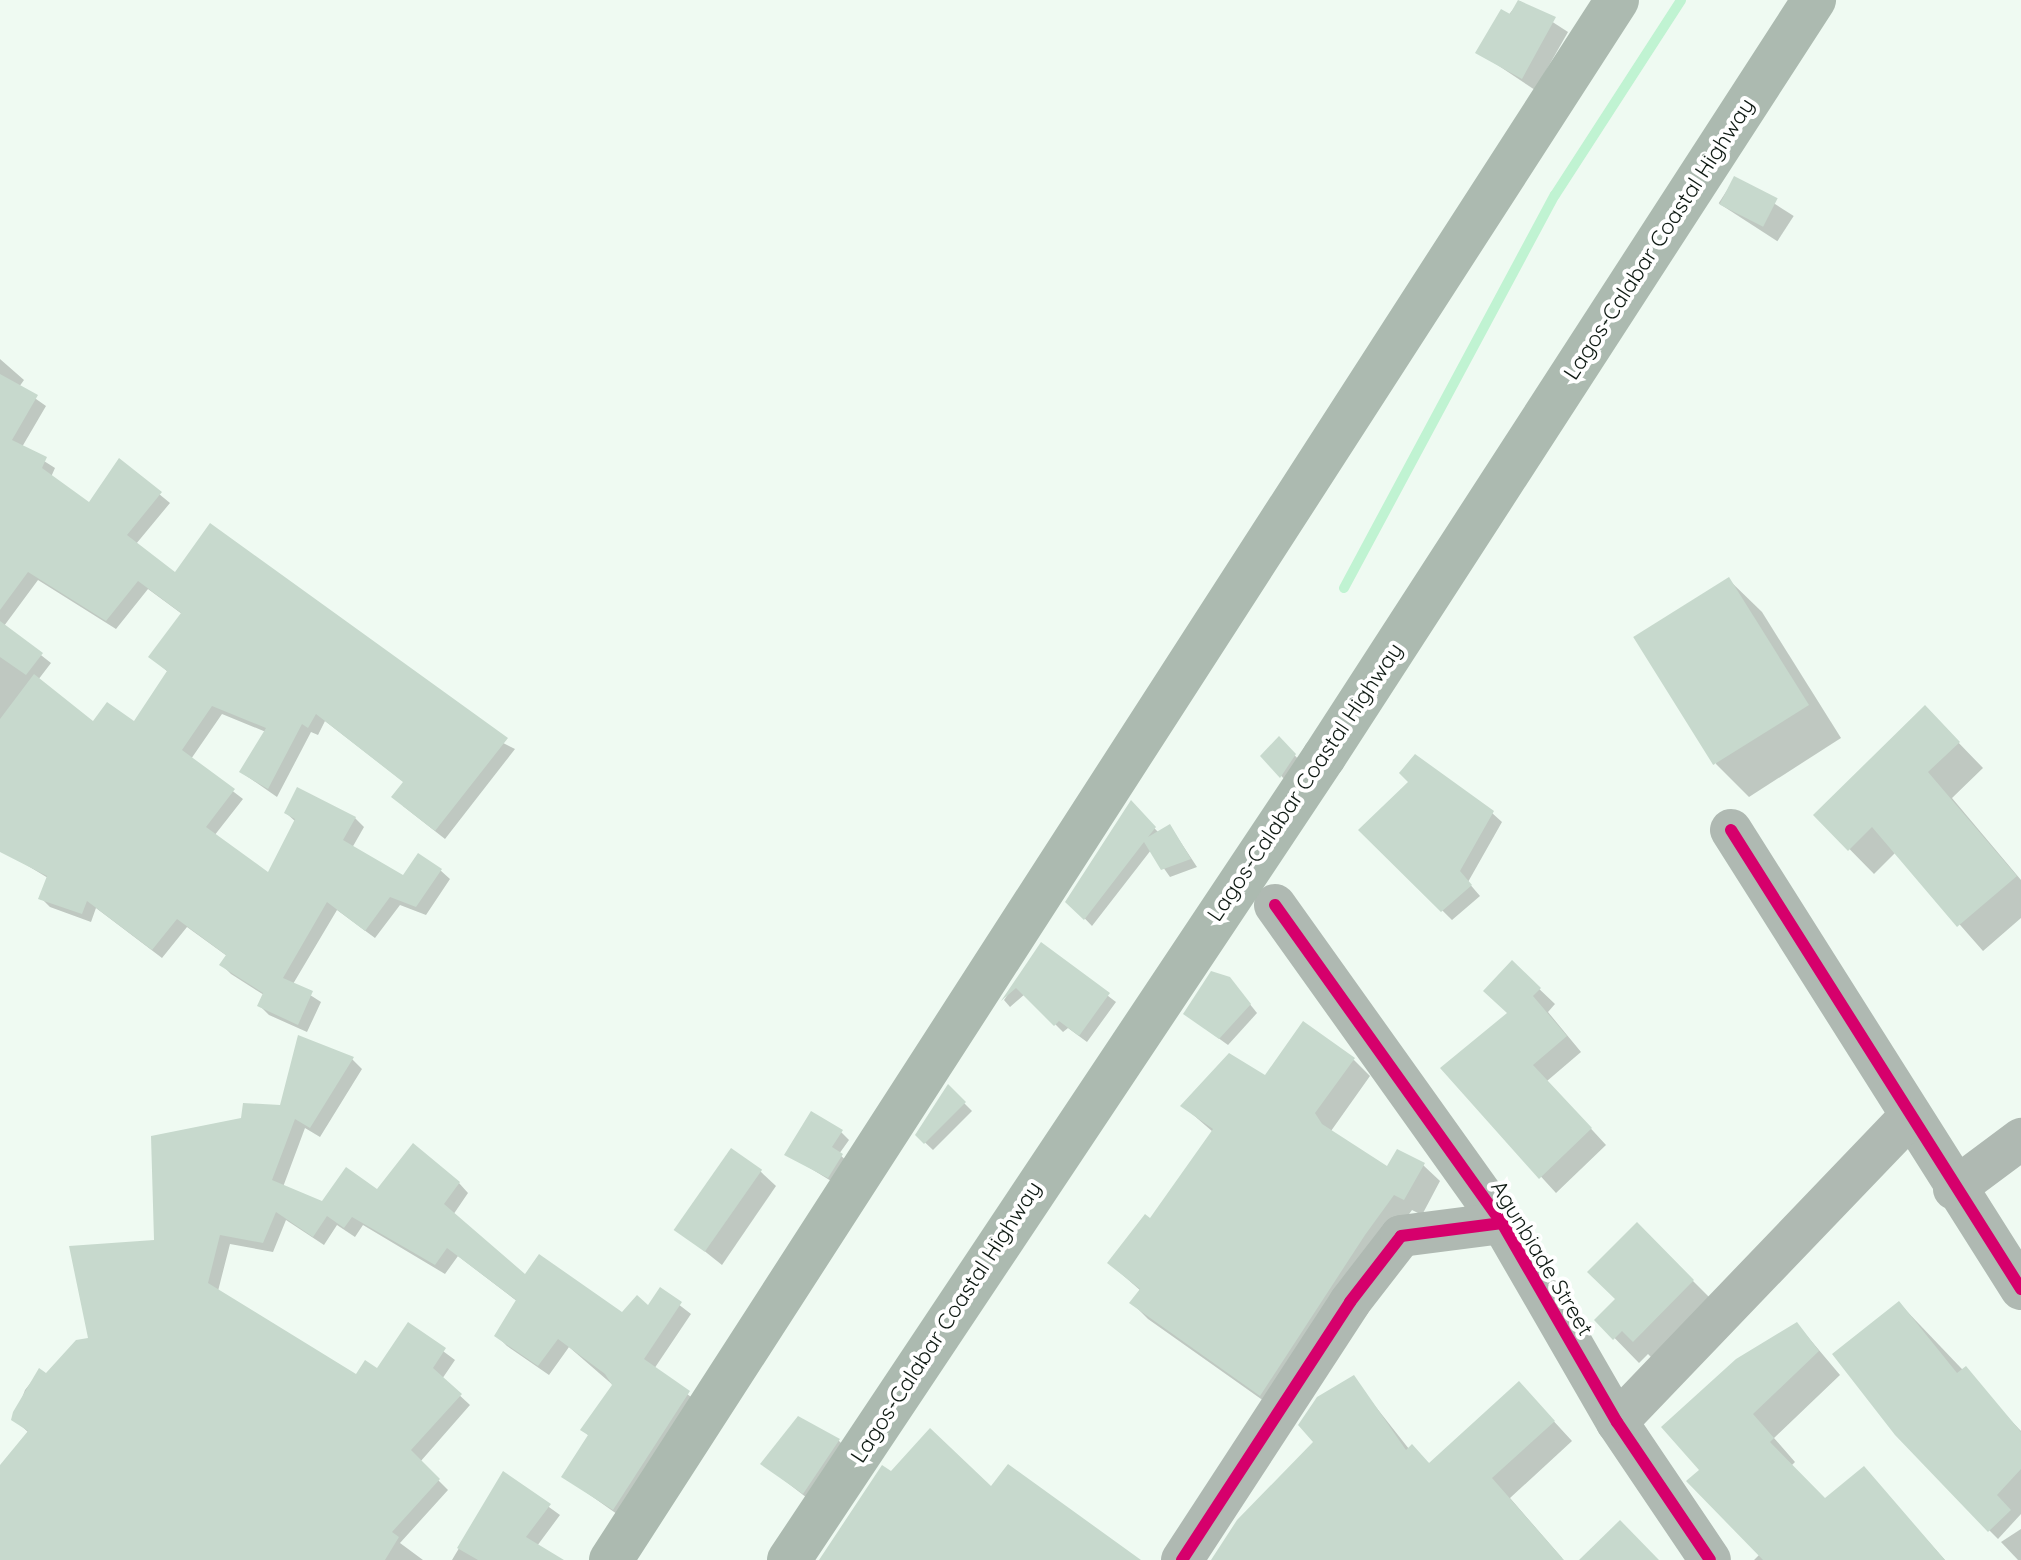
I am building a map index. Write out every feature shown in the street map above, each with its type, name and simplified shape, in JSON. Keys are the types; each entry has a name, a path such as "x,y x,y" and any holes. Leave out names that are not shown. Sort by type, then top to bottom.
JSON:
{"highway":[{"path":"611,1560 1617,0"},
{"name":"Lagos-Calabar Coastal Highway","path":"789,1560 1324,757 1814,0"}],"street":[{"path":"1731,830 1908,1119 2021,1289"},
{"name":"Agunbiade Street","path":"1275,905 1502,1223 1617,1422 1710,1560"},
{"path":"1617,1422 1908,1119"},
{"path":"1954,1189 2021,1139"},
{"path":"1182,1560 1350,1302 1401,1236 1502,1223"}],"building":[{"path":"1518,0 1556,17 1522,79 1475,53 1501,9 1510,14"},
{"path":"1734,176 1778,198 1763,227 1719,205"},
{"path":"0,374 38,395 12,440 47,457 42,468 89,502 119,458 162,492 127,535 175,572 210,523 508,738 435,831 391,797 403,782 316,714 308,728 302,724 268,789 239,772 266,728 212,706 182,750 235,789 206,827 268,872 295,819 284,813 297,787 356,817 343,840 403,875 418,853 442,869 416,907 390,897 365,931 327,902 283,978 313,991 298,1025 257,1006 263,993 219,965 226,955 177,919 152,950 87,901 82,914 38,899 47,876 0,852 0,719 34,674 93,721 107,702 134,721 167,671 148,657 181,613 138,581 106,621 28,572 0,610"},
{"path":"1729,577 1809,705 1713,765 1633,637"},
{"path":"0,621 43,653 26,675 0,657"},
{"path":"1925,705 1960,742 1928,772 2017,876 1957,927 1872,827 1848,851 1813,815"},
{"path":"1279,736 1296,754 1280,778 1260,756"},
{"path":"1415,754 1494,811 1460,871 1472,885 1441,912 1358,830 1408,782 1399,773"},
{"path":"1131,800 1156,827 1148,837 1170,824 1191,859 1161,870 1144,842 1084,920 1065,902"},
{"path":"1041,942 1110,993 1079,1036 1059,1021 1054,1026 1016,988 1001,1001"},
{"path":"1512,960 1541,988 1533,996 1567,1036 1533,1065 1592,1128 1539,1179 1440,1068 1507,1013 1483,991"},
{"path":"1211,971 1230,977 1251,1004 1219,1039 1183,1014"},
{"path":"1303,1021 1355,1058 1315,1113 1322,1124 1387,1166 1397,1149 1425,1163 1404,1200 1394,1195 1365,1235 1260,1396 1129,1303 1140,1289 1107,1263 1145,1214 1150,1218 1213,1129 1180,1106 1229,1053 1265,1075"},
{"path":"298,1035 354,1057 310,1128 295,1119 272,1180 322,1201 346,1167 377,1189 413,1143 460,1182 444,1204 525,1274 539,1254 622,1312 637,1295 648,1305 660,1287 682,1302 644,1359 690,1391 613,1510 561,1477 588,1435 580,1430 612,1385 605,1374 558,1339 538,1366 494,1336 516,1300 447,1248 435,1265 352,1217 344,1228 327,1216 313,1237 276,1212 263,1243 220,1235 208,1283 356,1374 365,1360 377,1368 408,1322 446,1348 433,1368 462,1394 411,1450 440,1479 392,1532 399,1537 385,1560 0,1560 0,1465 28,1431 11,1420 13,1412 39,1368 46,1373 76,1340 88,1338 69,1246 154,1240 151,1136 241,1118 243,1103 280,1105"},
{"path":"948,1084 966,1102 924,1144 915,1135"},
{"path":"811,1111 843,1130 832,1147 843,1154 828,1178 784,1155"},
{"path":"731,1148 762,1170 705,1252 674,1230"},
{"path":"1637,1222 1694,1280 1633,1342 1622,1331 1613,1340 1594,1320 1615,1299 1587,1272"},
{"path":"1899,1301 1957,1373 1966,1366 2021,1432 2021,1469 1997,1495 2011,1510 1988,1532 1895,1435 1832,1354"},
{"path":"1797,1322 1819,1351 1753,1414 1774,1438 1770,1442 1825,1498 1864,1466 1945,1560 1763,1560 1686,1481 1699,1470 1661,1427 1736,1359"},
{"path":"1354,1375 1406,1450 1412,1444 1429,1463 1519,1381 1555,1421 1492,1478 1564,1560 1211,1560 1237,1520 1313,1442 1298,1425 1317,1397"},
{"path":"798,1416 840,1439 803,1494 760,1464"},
{"path":"930,1428 991,1486 1008,1464 1141,1560 819,1560 882,1465 891,1471"},
{"path":"503,1471 551,1504 526,1537 564,1560 478,1560 457,1548"},
{"path":"1620,1520 1659,1560 1579,1560"}],"waterway":[{"path":"1344,588 1555,195 1681,0"}],"cycle path":[{"path":"1731,830 2021,1289"},
{"path":"1275,905 1502,1223 1617,1422 1710,1560"},
{"path":"1182,1560 1350,1302 1401,1236 1502,1223"}]}
